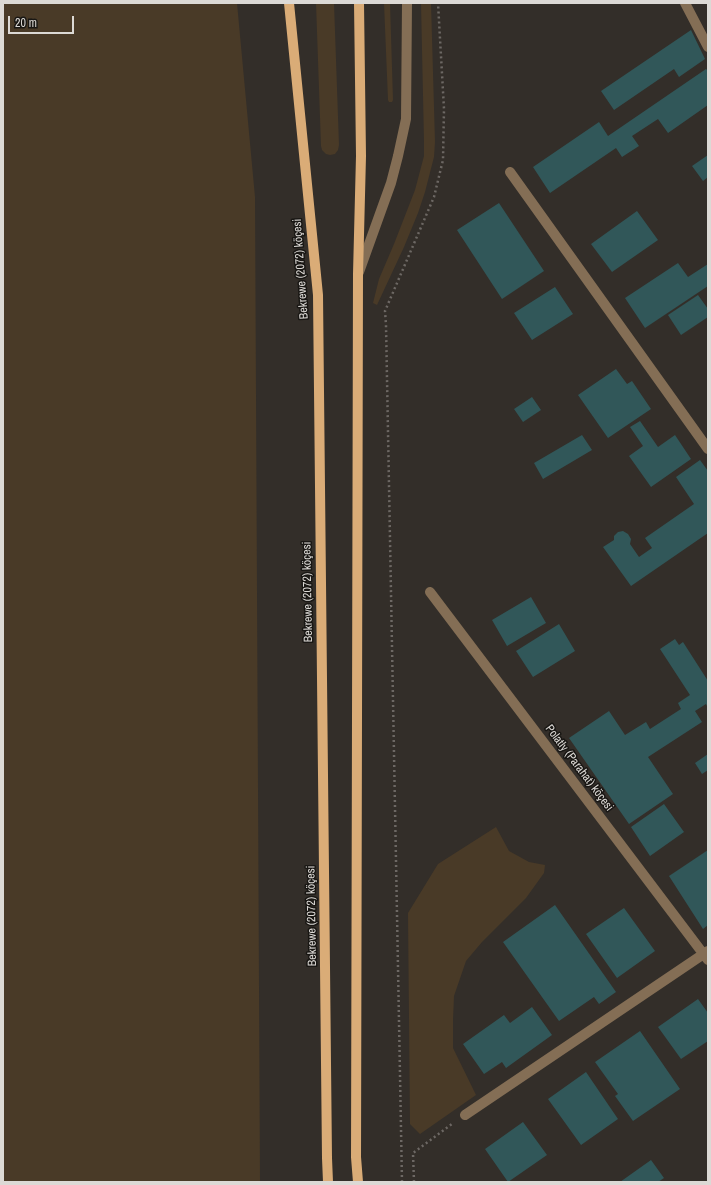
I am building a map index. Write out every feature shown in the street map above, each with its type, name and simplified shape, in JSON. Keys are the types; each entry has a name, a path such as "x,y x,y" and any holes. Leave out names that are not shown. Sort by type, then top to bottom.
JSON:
{"main road":[{"name":"Bekrewe (2072) köçesi","path":"289,3 318,295 328,1182"},
{"path":"358,1182 356,1157 358,274 361,156 359,3"}],"street":[{"path":"358,274 391,183 406,119 407,3"},
{"path":"685,3 708,47"},
{"path":"510,172 708,449"},
{"name":"Polatly (Parahat) köçesi","path":"430,592 707,955"},
{"path":"465,1115 707,955"}],"path":[{"path":"402,1182 385,311 434,197 443,160 444,109 438,3"},
{"path":"414,1182 413,1152 465,1115"}],"shaded area":[{"path":"3,3 237,3 255,197 260,1182 3,1182"},
{"path":"316,3 334,3 339,145 335,154 330,155 326,154 322,150 321,146"},
{"path":"384,3 390,3 392,102 389,102 388,100"},
{"path":"421,3 431,3 435,142 434,157 418,213 377,305 373,303 379,279 415,190 424,156"},
{"path":"496,827 509,851 529,862 545,865 544,873 526,898 482,942 466,961 454,996 453,1048 476,1095 420,1134 410,1124 408,913 438,864"}],"building":[{"path":"691,30 705,59 679,77 674,69 614,110 601,91"},
{"path":"706,69 708,71 708,105 668,133 658,119 632,136 639,146 622,157 616,148 550,193 533,167 599,122 608,136"},
{"path":"708,155 708,177 703,181 692,166"},
{"path":"499,203 544,271 502,299 457,230"},
{"path":"637,211 658,240 612,272 591,244"},
{"path":"678,263 688,277 708,264 708,286 645,328 625,298"},
{"path":"555,287 573,314 532,340 514,313"},
{"path":"698,295 708,309 708,317 681,335 668,315"},
{"path":"616,369 627,384 632,381 651,409 608,438 578,395"},
{"path":"532,397 541,410 523,422 514,409"},
{"path":"640,421 658,447 675,435 691,459 651,487 629,456 643,446 630,427"},
{"path":"582,435 592,450 543,479 534,463"},
{"path":"700,460 708,471 708,533 631,586 603,547 614,540 614,536 618,532 623,531 628,534 631,539 630,544 639,557 652,548 645,538 694,504 676,477"},
{"path":"531,597 546,623 507,646 492,620"},
{"path":"559,624 575,651 533,677 516,651"},
{"path":"675,639 679,645 683,642 708,681 708,708 706,704 695,711 702,722 648,757 673,794 629,824 569,738 609,711 625,735 646,722 650,729 681,709 678,703 690,695 660,649"},
{"path":"708,754 708,770 702,774 695,763"},
{"path":"664,804 684,832 650,856 631,827"},
{"path":"708,850 708,925 703,929 669,876"},
{"path":"555,905 616,992 599,1004 594,997 559,1021 503,942"},
{"path":"624,908 655,951 617,978 586,934"},
{"path":"698,999 708,1013 708,1041 681,1059 658,1027"},
{"path":"532,1007 552,1035 506,1068 502,1062 484,1074 463,1044 504,1015 510,1023"},
{"path":"640,1031 680,1089 633,1121 615,1096 618,1094 595,1062"},
{"path":"586,1072 618,1119 581,1145 548,1099"},
{"path":"523,1122 547,1155 508,1182 485,1149"},
{"path":"651,1160 664,1178 658,1182 620,1182"}]}
